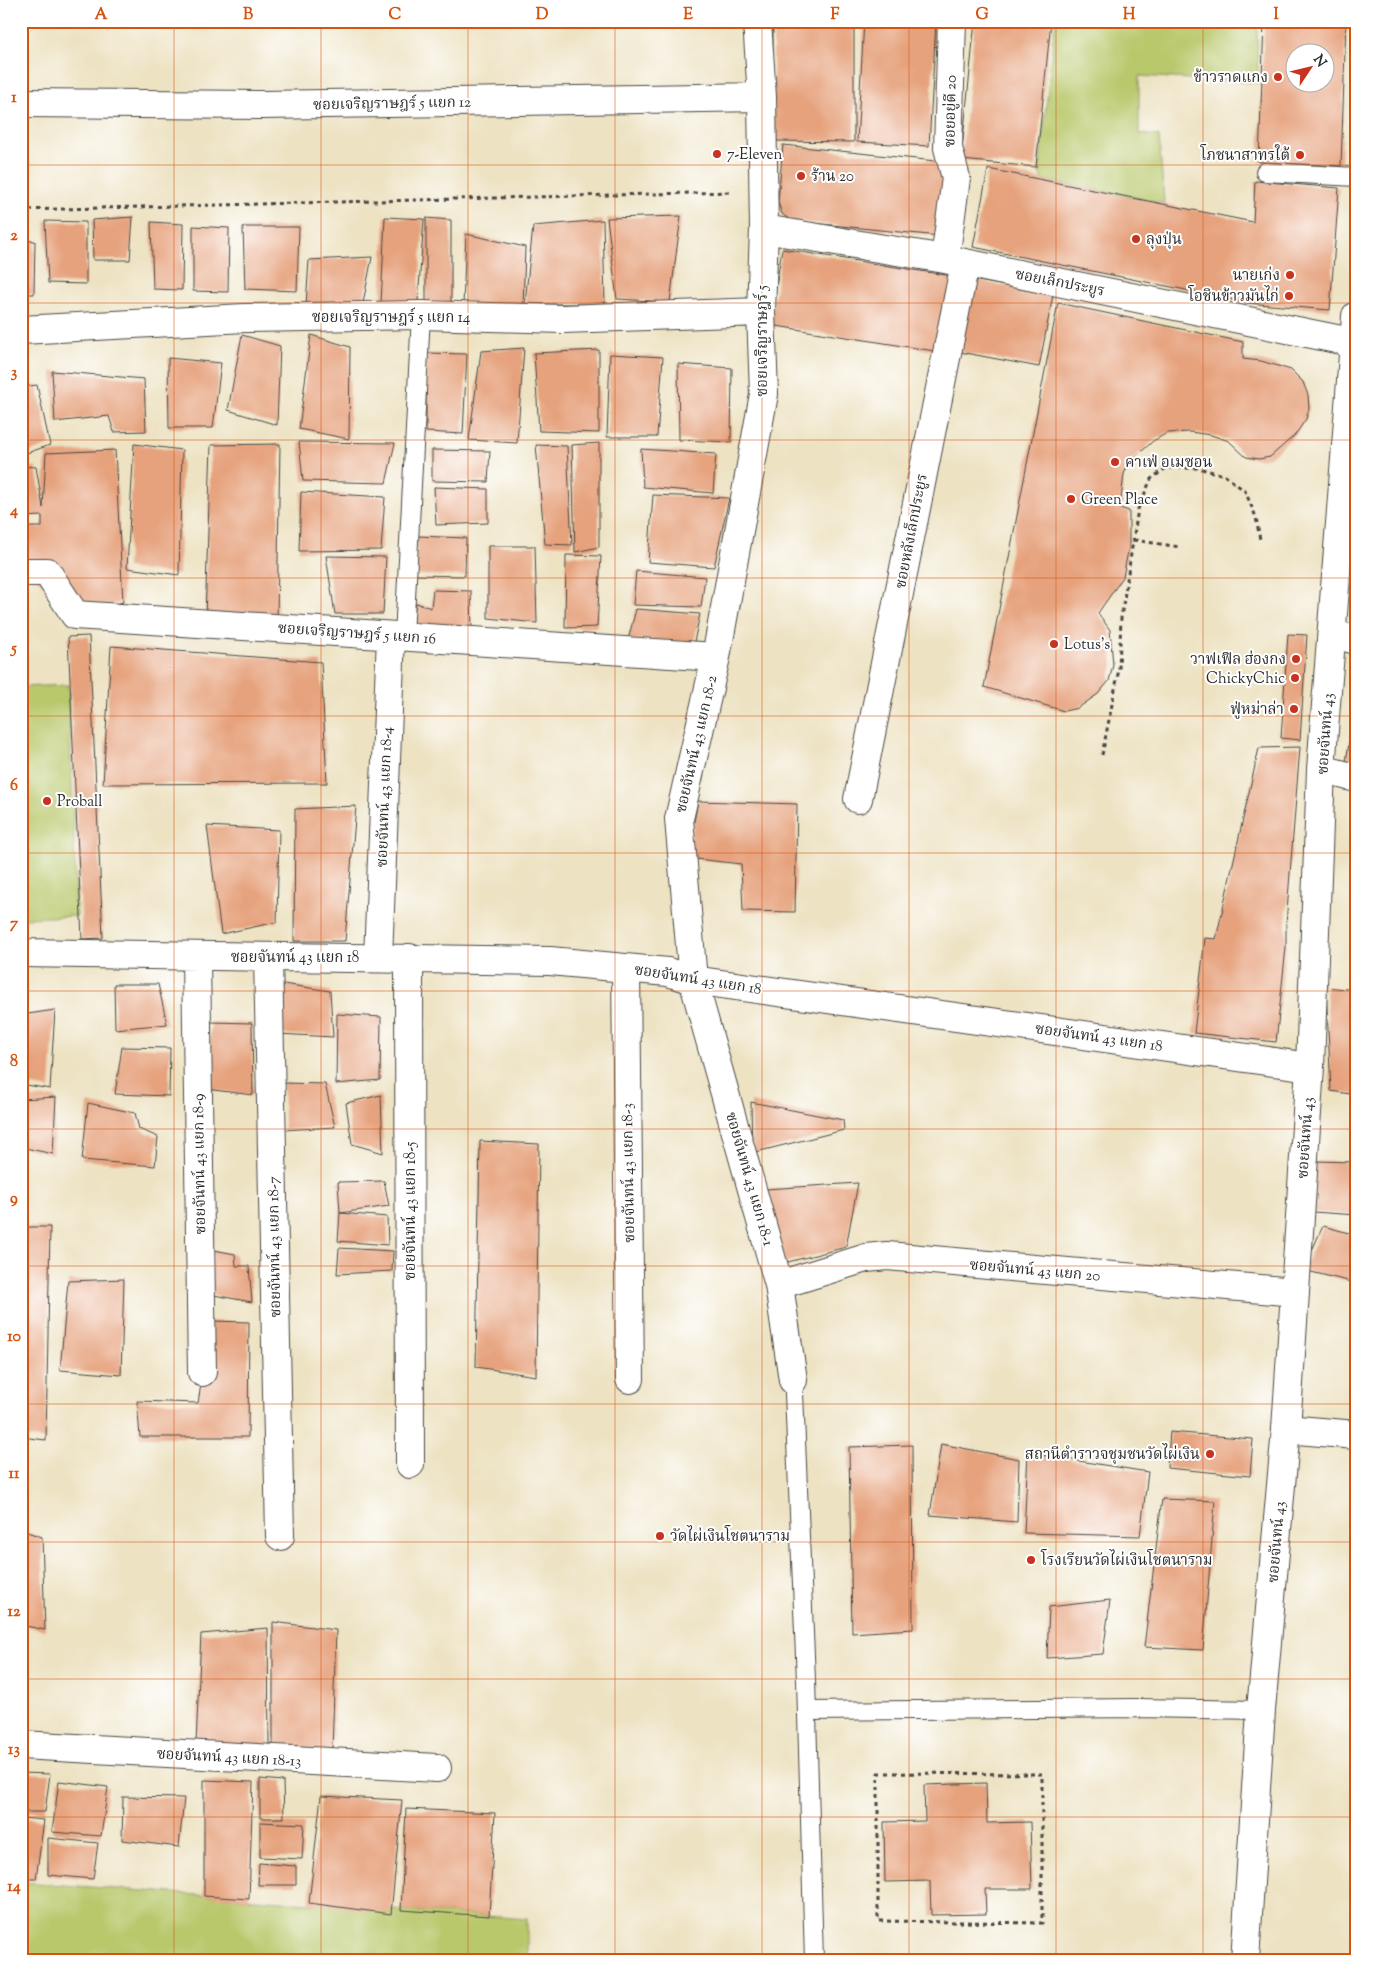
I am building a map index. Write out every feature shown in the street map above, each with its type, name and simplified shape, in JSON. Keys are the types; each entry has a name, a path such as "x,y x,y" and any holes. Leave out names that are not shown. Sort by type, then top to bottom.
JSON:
{"street":[{"name":"ซอยเจริญราษฎร์ 5","path":"716,657 764,394 761,312 764,229 762,97 757,21"},
{"name":"ซอยอยู่ดี 20","path":"952,21 948,148 956,178 955,261"},
{"name":"ซอยเจริญราษฎร์ 5 แยก 12","path":"21,103 262,105 762,97"},
{"name":"ซอยเล็กประยูร","path":"764,229 955,261 1355,333"},
{"name":"ซอยหลังเล็กประยูร","path":"858,799 955,261"},
{"name":"ซอยเจริญราษฎร์ 5 แยก 14","path":"21,330 245,318 421,315 563,319 761,312"},
{"name":"ซอยจันทน์ 43","path":"1245,1961 1261,1710 1286,1429 1310,1067 1321,769 1344,637 1355,333"},
{"name":"ซอยเจริญราษฎร์ 5 แยก 16","path":"21,572 48,572 75,615 716,657"},
{"name":"ซอยจันทน์ 43 แยก 18-4","path":"378,958 397,636"},
{"name":"ซอยจันทน์ 43 แยก 18-2","path":"693,980 679,819 716,657"},
{"path":"1321,769 1356,778"},
{"name":"ซอยจันทน์ 43 แยก 18","path":"21,953 550,961 668,972 693,980 1310,1067"},
{"name":"ซอยจันทน์ 43 แยก 18-9","path":"196,957 202,1372"},
{"name":"ซอยจันทน์ 43 แยก 18-7","path":"268,957 280,1536"},
{"name":"ซอยจันทน์ 43 แยก 18-5","path":"409,958 410,1464"},
{"name":"ซอยจันทน์ 43 แยก 18-3","path":"626,968 630,1379"},
{"name":"ซอยจันทน์ 43 แยก 18-1","path":"693,980 779,1285 793,1387"},
{"name":"ซอยจันทน์ 43 แยก 20","path":"779,1285 866,1258 887,1256 1295,1292"},
{"path":"1286,1429 1356,1435"},
{"name":"ซอยจันทน์ 43 แยก 18-13","path":"21,1744 437,1768"}],"lane":[{"path":"1265,172 1356,177"},
{"path":"397,636 421,315"},
{"path":"793,1387 807,1711 814,1961"},
{"path":"807,1711 1136,1708 1261,1710"}],"path":[{"path":"21,210 763,191"},
{"path":"1102,755 1119,668 1121,618 1138,509 1151,479 1166,468 1198,468 1224,475 1245,491 1256,517 1260,540"},
{"path":"1134,540 1180,547"},
{"path":"878,1773 1042,1774 1042,1923 878,1921 878,1773"}],"green space":[{"path":"1055,21 1257,21 1258,83 1139,76 1139,134 1159,136 1164,203 1043,180 1039,173"},
{"name":"Proball","path":"68,685 77,916 21,918 21,687"},
{"path":"21,1882 527,1919 527,1961 21,1961"}],"building":[{"path":"773,21 854,21 854,142 773,141"},
{"path":"864,21 936,21 929,146 857,142"},
{"path":"975,21 1051,21 1036,167 961,160"},
{"path":"1264,21 1346,21 1341,166 1259,162"},
{"path":"783,145 945,162 939,236 792,221 782,214 778,202"},
{"path":"988,169 1253,222 1255,181 1339,188 1330,310 1247,303 973,247"},
{"path":"681,216 670,302 617,299 607,218"},
{"path":"133,217 130,260 93,260 92,220"},
{"path":"385,217 424,219 418,301 381,304"},
{"path":"426,218 451,220 451,303 426,301"},
{"path":"603,220 605,304 525,304 533,226"},
{"path":"45,221 86,222 86,284 48,283"},
{"path":"151,222 183,224 182,290 153,289"},
{"path":"193,226 229,228 228,292 193,291"},
{"path":"243,227 299,227 297,291 245,289"},
{"path":"466,234 525,247 523,308 463,306"},
{"path":"21,240 35,241 34,294 21,294"},
{"path":"782,249 952,276 941,352 770,325"},
{"path":"372,257 363,303 306,305 309,260"},
{"path":"968,279 1053,295 1039,367 955,351"},
{"name":"Green Place","path":"1058,303 1243,342 1243,359 1261,361 1291,370 1303,382 1308,395 1309,409 1306,419 1295,435 1270,457 1259,459 1246,457 1229,441 1211,435 1190,432 1167,433 1153,441 1129,463 1124,474 1120,508 1129,511 1129,546 1123,577 1098,613 1110,630 1113,665 1109,681 1098,694 1078,708 1064,711 984,687"},
{"path":"242,335 280,346 277,425 228,410"},
{"path":"311,335 350,347 349,439 299,429"},
{"path":"524,348 517,443 469,440 481,351"},
{"path":"599,350 599,433 539,431 534,353"},
{"path":"426,353 467,354 463,434 426,432"},
{"path":"610,354 663,357 657,437 607,437"},
{"path":"168,358 221,363 213,428 169,428"},
{"path":"678,364 732,368 731,442 679,440"},
{"path":"52,371 144,379 146,431 114,432 109,416 55,422"},
{"path":"37,385 50,445 21,455 21,387"},
{"path":"299,442 395,443 386,483 303,481"},
{"path":"599,443 599,547 575,552 572,445"},
{"path":"134,444 182,450 179,575 127,568"},
{"path":"280,444 277,619 205,618 211,445"},
{"path":"536,445 567,446 572,545 545,544"},
{"path":"641,449 716,454 713,493 643,487"},
{"path":"115,450 123,602 75,615 21,563 21,527 42,527 42,516 21,517 21,466 36,467 43,508 46,453"},
{"path":"432,450 490,451 488,482 432,481"},
{"path":"434,487 488,489 488,523 436,525"},
{"path":"301,492 385,497 381,550 299,551"},
{"path":"653,495 729,498 714,567 648,562"},
{"path":"417,536 466,538 465,576 415,575"},
{"path":"488,546 535,546 537,623 488,618"},
{"path":"566,555 601,556 597,627 565,628"},
{"path":"326,556 386,557 383,614 335,614"},
{"path":"636,571 705,577 701,607 633,605"},
{"path":"433,590 471,591 472,633 412,624 416,603 431,608"},
{"path":"636,609 700,614 694,642 628,640"},
{"path":"1288,634 1307,635 1300,740 1281,738"},
{"path":"89,636 103,938 82,939 68,637"},
{"path":"111,646 321,662 327,783 103,784"},
{"path":"1356,709 1356,770 1345,767"},
{"path":"1300,747 1286,924 1286,947 1276,1042 1194,1033 1205,938 1216,939 1259,748"},
{"path":"698,801 797,804 795,912 743,911 741,864 687,858"},
{"path":"356,806 345,941 294,941 295,809"},
{"path":"207,826 279,830 277,922 221,934"},
{"path":"114,984 158,984 167,1024 115,1029"},
{"path":"283,984 330,991 333,1037 278,1034"},
{"path":"1326,987 1356,990 1356,1095 1331,1091"},
{"path":"55,1010 50,1089 21,1084 21,1015"},
{"path":"337,1014 381,1017 380,1080 336,1084"},
{"path":"211,1022 252,1023 253,1095 206,1089"},
{"path":"122,1047 170,1048 169,1096 115,1094"},
{"path":"283,1083 325,1084 335,1127 284,1130"},
{"path":"381,1095 383,1153 352,1144 346,1103"},
{"path":"56,1097 53,1154 21,1147 21,1099"},
{"path":"751,1102 843,1120 844,1130 752,1153"},
{"path":"88,1103 135,1113 139,1129 158,1137 155,1166 82,1160"},
{"path":"480,1141 539,1144 536,1376 476,1367"},
{"path":"1315,1161 1356,1162 1356,1215 1313,1212"},
{"path":"384,1181 389,1206 340,1213 338,1182"},
{"path":"858,1183 846,1247 784,1263 766,1189"},
{"path":"340,1213 387,1217 388,1245 338,1241"},
{"path":"1323,1226 1356,1235 1356,1283 1303,1270"},
{"path":"21,1227 50,1227 46,1440 21,1437"},
{"path":"339,1248 393,1251 392,1271 337,1274"},
{"path":"214,1250 235,1254 236,1266 249,1266 252,1302 208,1294"},
{"path":"124,1279 121,1375 60,1370 68,1281"},
{"path":"211,1321 249,1322 248,1437 140,1437 137,1401 198,1403"},
{"name":"สถานีตำราวจชุมชนวัดไผ่เงิน","path":"1170,1432 1253,1439 1250,1476 1167,1468"},
{"path":"941,1444 1019,1459 1017,1522 930,1515"},
{"path":"912,1445 913,1629 852,1633 849,1447"},
{"path":"1028,1453 1148,1472 1140,1536 1024,1533"},
{"path":"1162,1499 1215,1501 1203,1650 1144,1647"},
{"path":"21,1530 42,1537 45,1630 21,1625"},
{"path":"1110,1600 1103,1654 1047,1658 1049,1607"},
{"path":"273,1622 336,1630 332,1751 273,1750"},
{"path":"268,1628 269,1750 196,1744 201,1634"},
{"path":"21,1773 50,1774 45,1812 21,1812"},
{"path":"260,1779 283,1781 284,1818 260,1818"},
{"path":"204,1780 253,1782 249,1899 204,1896"},
{"path":"59,1781 108,1787 101,1836 52,1832"},
{"path":"986,1783 987,1823 1030,1822 1032,1889 985,1889 986,1914 931,1915 930,1881 885,1882 884,1822 925,1821 924,1785"},
{"path":"321,1796 402,1800 391,1914 309,1903"},
{"path":"123,1797 184,1798 179,1847 122,1840"},
{"path":"406,1809 495,1813 489,1916 401,1910"},
{"path":"21,1818 44,1820 36,1879 21,1879"},
{"path":"260,1822 304,1824 302,1859 260,1857"},
{"path":"48,1838 98,1843 93,1879 48,1875"},
{"path":"259,1863 296,1866 296,1885 258,1885"}],"place":[{"name":"ข้าวราดแกง","path":"1278,77"},
{"name":"7-Eleven","path":"717,154"},
{"name":"โภชนาสาทรใต้","path":"1300,155"},
{"name":"ร้าน 20","path":"801,176"},
{"name":"ลุงปุ่น","path":"1136,239"},
{"name":"นายเก่ง","path":"1290,275"},
{"name":"โอชินข้าวมันไก่","path":"1289,296"},
{"name":"คาเฟ่ อเมซอน","path":"1115,462"},
{"name":"Green Place","path":"1071,499"},
{"name":"Lotus's","path":"1054,644"},
{"name":"วาฟเฟิล ฮ่องกง","path":"1296,659"},
{"name":"ChickyChic","path":"1295,678"},
{"name":"ฟู่หม่าล่า","path":"1294,709"},
{"name":"Proball","path":"47,801"},
{"name":"สถานีตำราวจชุมชนวัดไผ่เงิน","path":"1210,1454"},
{"name":"วัดไผ่เงินโชตนาราม","path":"660,1536"},
{"name":"โรงเรียนวัดไผ่เงินโชตนาราม","path":"1031,1560"}]}
